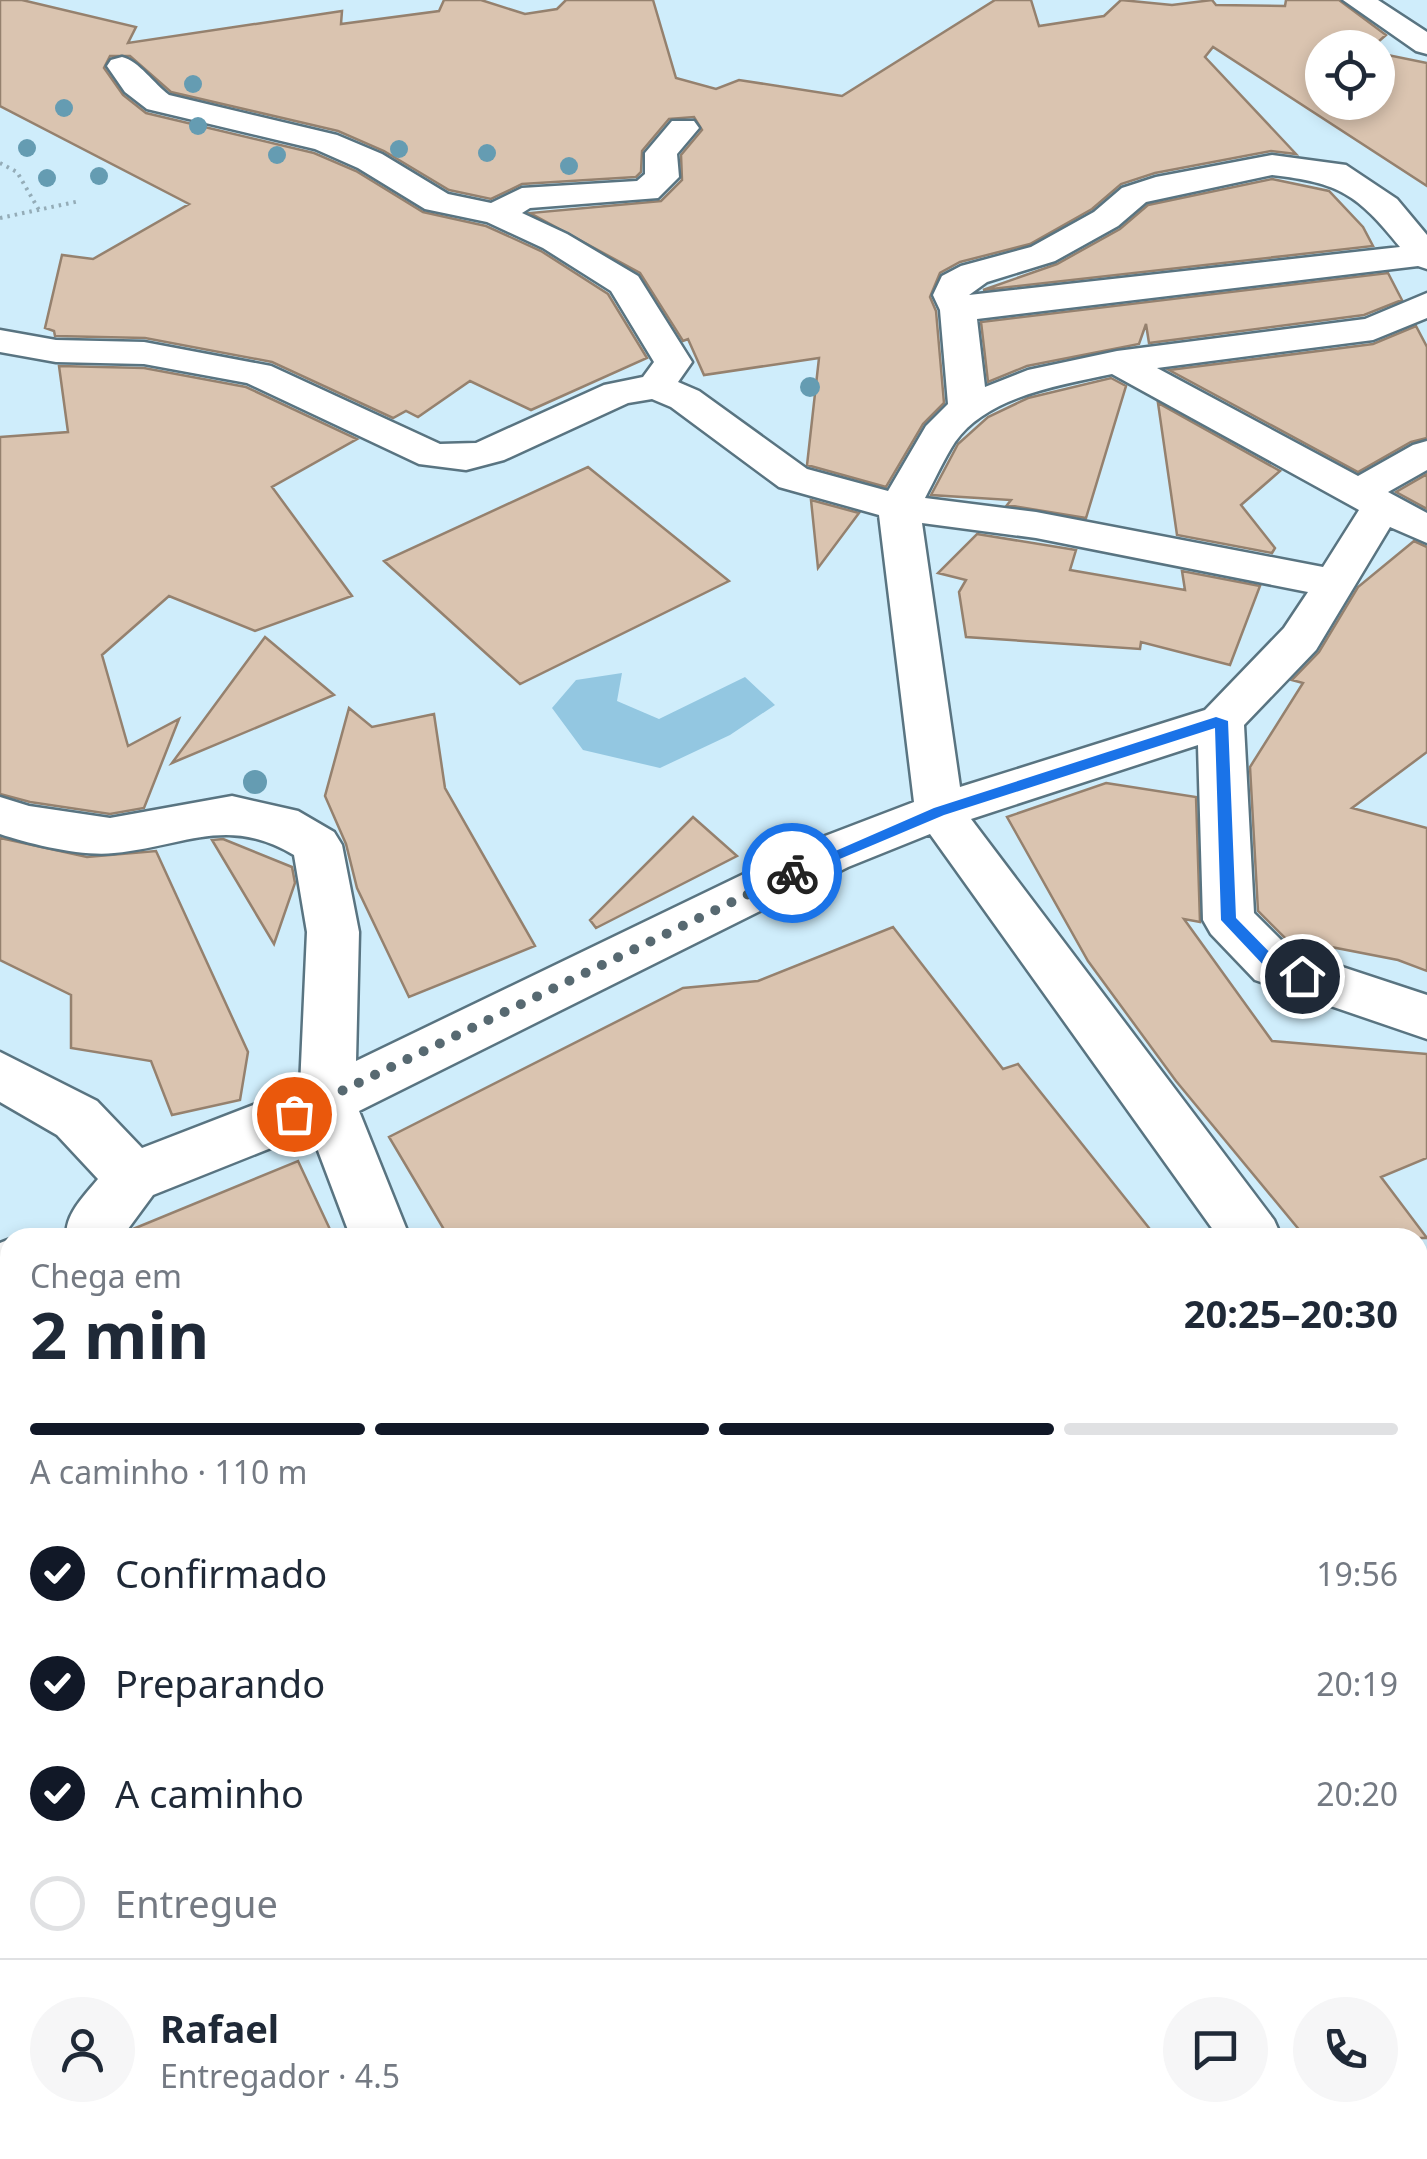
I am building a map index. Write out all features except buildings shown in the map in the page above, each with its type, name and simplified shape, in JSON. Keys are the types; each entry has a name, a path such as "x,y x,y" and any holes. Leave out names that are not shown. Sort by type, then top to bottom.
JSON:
{"street":[{"path":"1358,0 1427,45"},
{"path":"122,66 136,85 158,102 326,142 370,162 437,202 497,214 555,241 625,284 673,362 656,387"},
{"path":"497,214 522,198 646,192 662,177 661,153 683,128"},
{"path":"968,408 958,310 952,294 956,284 974,274 1043,254 1106,219 1134,195 1156,187 1272,165 1334,172 1385,206 1426,256"},
{"path":"958,310 1426,256"},
{"path":"1246,1228 939,812 899,508 940,434 968,408 1041,378 1117,362 1374,329 1427,304"},
{"path":"0,341 56,351 144,353 258,374 433,455 466,458 490,452 618,393 656,387 685,399 792,478 899,508 1036,525 1336,582"},
{"path":"1117,362 1427,530"},
{"path":"94,1228 133,1177 327,1101 830,854 939,812 1221,721 1300,639 1336,582 1371,499 1427,453"},
{"path":"1221,721 1229,920 1273,965 1427,1017"},
{"path":"0,815 26,824 110,836 232,814 281,824 317,845 333,932 327,1101 377,1228"},
{"path":"0,1075 77,1118 133,1177"}],"path":[{"path":"0,163 17,172 39,210"},
{"path":"0,218 80,202"}],"shaded area":[{"path":"622,673 617,701 659,719 745,677 775,705 730,735 660,768 583,750 552,708 576,680"}],"way so far":[{"path":"294,1114 792,873"}],"route":[{"path":"792,873 939,812 1221,721 1229,920 1273,965 1302,976"}]}
